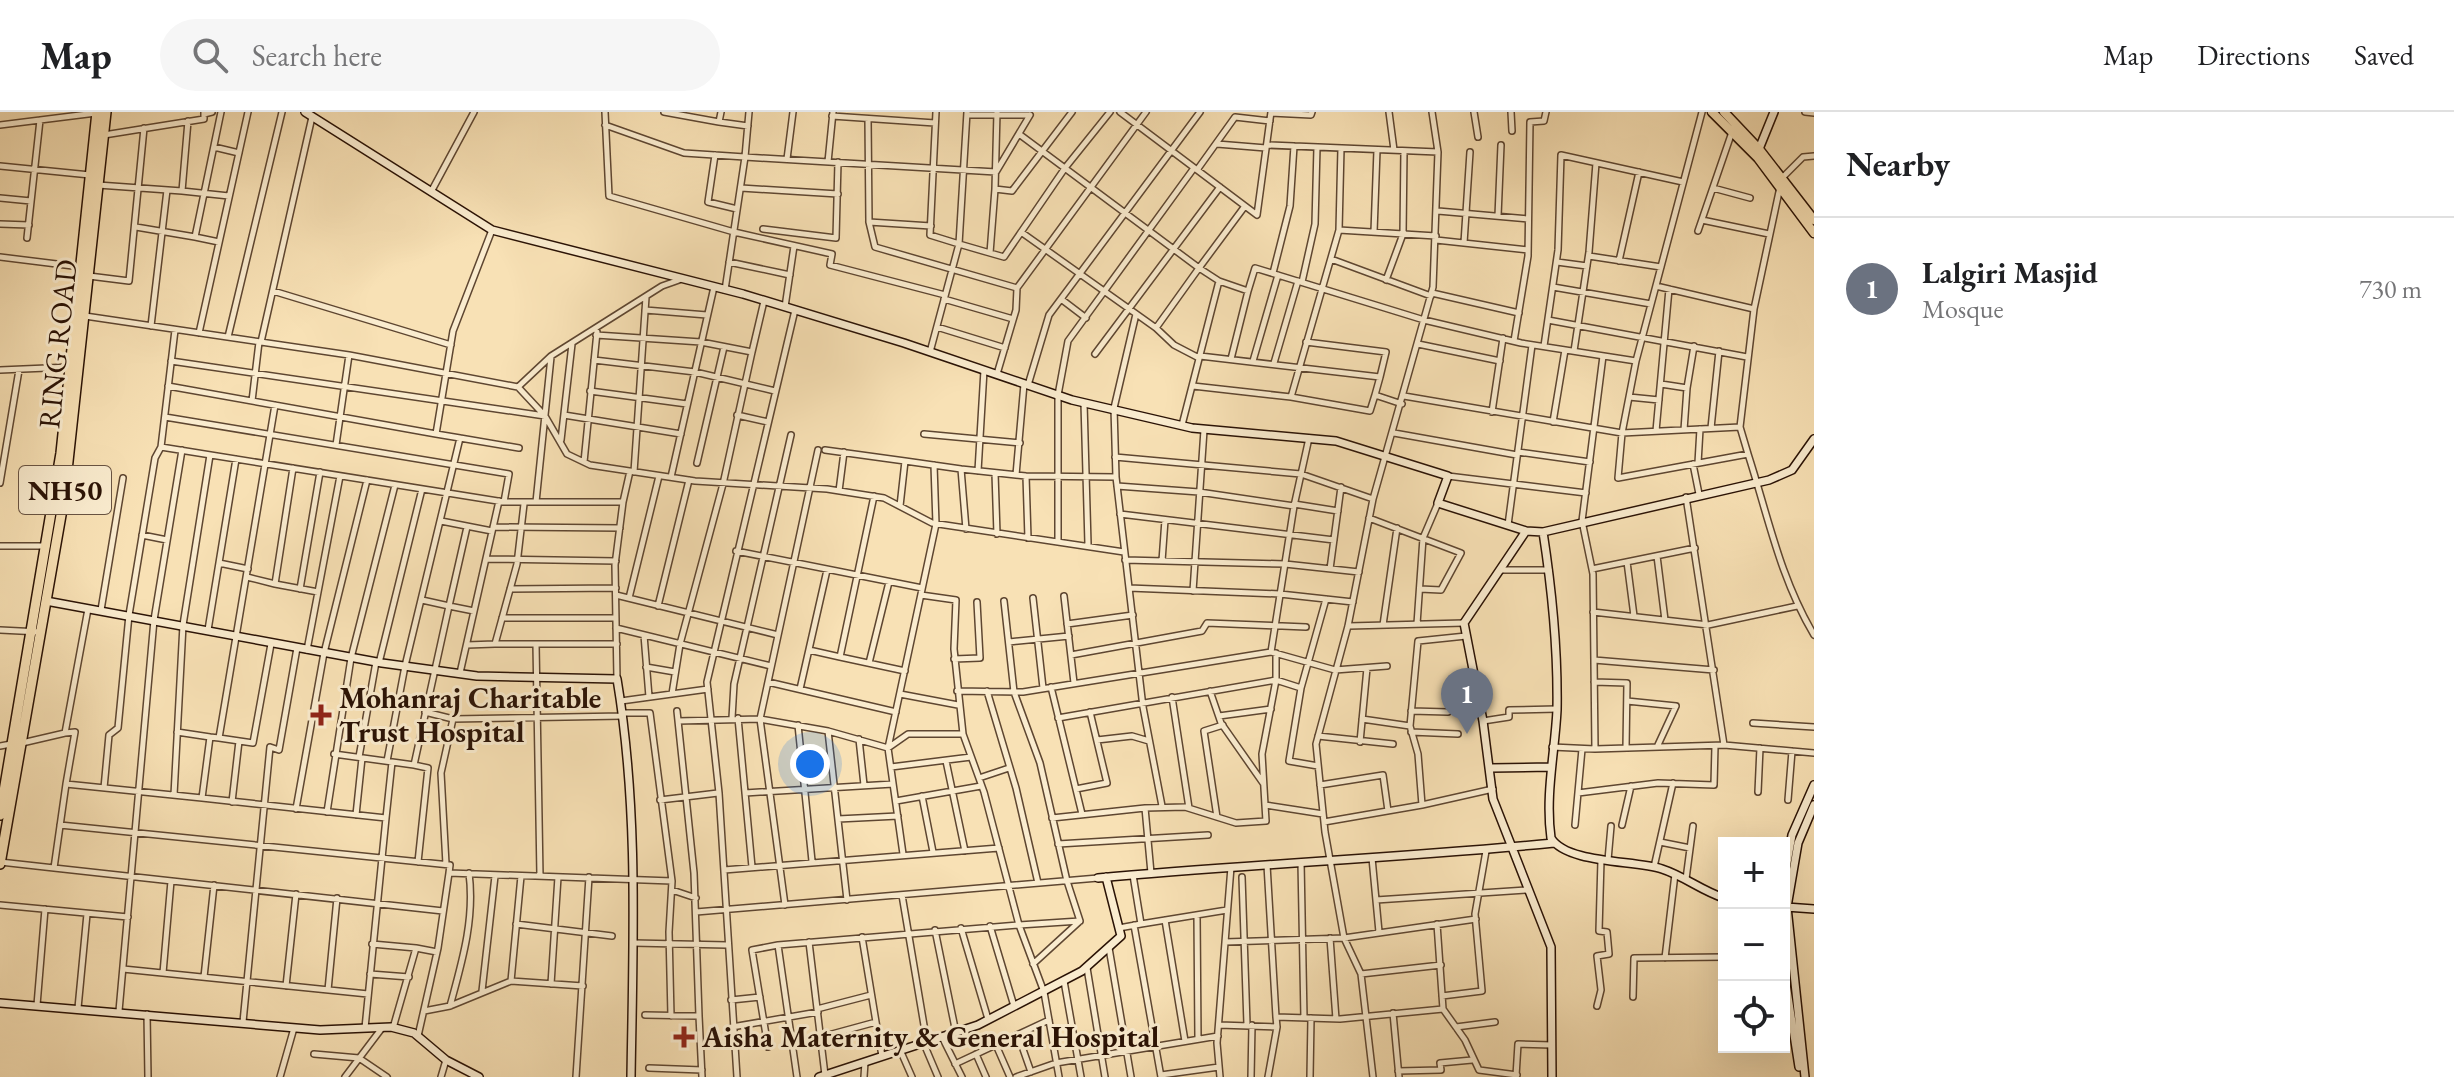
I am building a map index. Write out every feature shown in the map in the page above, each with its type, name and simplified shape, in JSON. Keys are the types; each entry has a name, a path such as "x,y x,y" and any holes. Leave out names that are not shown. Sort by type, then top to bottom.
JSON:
{"highway":[{"name":"RING ROAD","path":"0,863 16,744 36,632 70,367 97,112"},
{"name":"RING ROAD","path":"36,632 46,601 64,498 106,112"},
{"name":"RING ROAD","path":"0,815 16,744"}],"main road":[{"path":"1712,112 1754,146"},
{"path":"1724,112 1781,182 1814,233"},
{"path":"1781,182 1814,220"}],"street":[{"path":"0,125 97,112"},
{"path":"103,135 204,119 204,113 212,112"},
{"path":"195,237 221,112"},
{"path":"199,333 248,112"},
{"path":"228,337 282,112"},
{"path":"431,193 474,112"},
{"path":"605,112 609,196 734,232 832,254 830,265 1013,319"},
{"path":"664,112 748,126"},
{"path":"719,122 721,112"},
{"path":"725,290 749,112"},
{"path":"787,159 793,112"},
{"path":"936,112 930,235 1004,257 1065,168 1110,112"},
{"path":"995,189 1012,191 1072,112"},
{"path":"1120,112 1257,215 1271,112 1311,115 1312,112"},
{"path":"997,374 1013,319 1017,288 1146,112"},
{"path":"1016,475 1026,384 1043,328 1123,211 1200,112"},
{"path":"1389,112 1394,150"},
{"path":"1373,1077 1361,974 1344,938 1324,822 1318,736 1348,626 1373,499 1388,457 1431,295 1438,211 1438,152 1432,112"},
{"path":"1474,112 1478,137"},
{"path":"1511,112 1512,131"},
{"path":"1514,341 1528,250 1530,122 1544,121 1546,112"},
{"path":"1702,112 1636,361 1622,433 1618,478 1748,454"},
{"path":"1754,146 1774,112"},
{"path":"1805,112 1814,113"},
{"path":"930,352 959,244 966,170 967,114 1031,113"},
{"path":"996,172 1031,113"},
{"path":"252,401 260,342 309,114 492,230 785,307 1084,402 1204,429 1310,437 1448,476 1586,493"},
{"path":"828,162 832,114 935,123"},
{"path":"990,253 997,114"},
{"path":"1058,541 1058,395 1068,341 1239,114 1270,121"},
{"path":"868,119 869,222 873,246 1017,288"},
{"path":"27,238 40,120"},
{"path":"182,191 188,121"},
{"path":"605,125 684,153 996,172"},
{"path":"89,276 129,281 141,188 144,128"},
{"path":"1698,231 1732,131"},
{"path":"1019,134 1199,268 1219,281 1248,291"},
{"path":"1216,144 1438,152"},
{"path":"1498,216 1501,145"},
{"path":"1253,361 1290,206 1294,146"},
{"path":"214,147 239,153"},
{"path":"1274,363 1315,224 1317,147"},
{"path":"1291,397 1339,230 1341,148"},
{"path":"1374,232 1377,150"},
{"path":"1386,280 1403,234 1404,151"},
{"path":"1464,243 1470,152"},
{"path":"715,155 708,202 737,209"},
{"path":"1544,346 1557,262 1561,155 1683,182"},
{"path":"1814,156 1803,157 1781,182 1754,309 1740,427 1766,525 1797,606 1814,635"},
{"path":"763,229 836,238 838,162"},
{"path":"1574,351 1589,256 1596,163"},
{"path":"0,166 90,175"},
{"path":"1619,261 1639,172"},
{"path":"98,185 229,196"},
{"path":"1095,354 1133,312 1172,248 1220,187"},
{"path":"741,188 838,194"},
{"path":"1713,188 1750,198"},
{"path":"151,326 167,190"},
{"path":"0,198 31,201"},
{"path":"1156,328 1245,206"},
{"path":"1438,211 1529,219"},
{"path":"1702,220 1769,234"},
{"path":"869,222 931,226"},
{"path":"0,224 29,225"},
{"path":"136,227 219,242"},
{"path":"436,434 453,331 492,230"},
{"path":"1339,230 1403,234 1528,250"},
{"path":"1021,232 1156,328 1174,345 1200,357 1380,377"},
{"path":"785,307 794,246"},
{"path":"1589,256 1661,267"},
{"path":"0,257 81,267"},
{"path":"1331,259 1431,295 1519,313"},
{"path":"729,262 790,275"},
{"path":"1557,262 1587,266"},
{"path":"1231,359 1255,268 1424,320 1514,341 1636,361"},
{"path":"518,387 551,356 646,296 680,279"},
{"path":"1182,425 1219,281"},
{"path":"1656,286 1754,309"},
{"path":"671,477 714,287"},
{"path":"1553,287 1651,304"},
{"path":"1656,431 1669,289"},
{"path":"273,291 451,345"},
{"path":"631,1077 634,880 623,714 617,679 616,561 637,428 646,296"},
{"path":"1061,299 1086,318"},
{"path":"672,694 680,644 723,484 764,301"},
{"path":"645,310 707,315"},
{"path":"737,1077 719,793 708,689 736,551 795,310"},
{"path":"1133,312 1114,408 1116,477 1143,702 1162,806"},
{"path":"85,316 349,355 518,387 545,416 567,454 584,462 723,484 808,488 874,496 936,524 1088,544 1124,552"},
{"path":"1548,320 1748,357"},
{"path":"584,462 597,327"},
{"path":"937,327 1005,348"},
{"path":"104,788 109,735 118,728 129,615 155,458 161,447 175,330"},
{"path":"596,335 701,342 752,352"},
{"path":"1492,412 1503,338"},
{"path":"1192,386 1291,397 1370,411 1386,352 1306,342"},
{"path":"561,440 572,343"},
{"path":"1418,344 1500,361"},
{"path":"1508,526 1532,344"},
{"path":"1684,430 1694,346"},
{"path":"697,463 724,347"},
{"path":"1553,422 1565,350"},
{"path":"1711,428 1719,351"},
{"path":"336,445 349,355"},
{"path":"536,502 551,356"},
{"path":"1595,749 1592,569 1582,521 1603,356"},
{"path":"594,360 695,372 775,391"},
{"path":"171,361 545,416"},
{"path":"0,370 70,367"},
{"path":"0,483 19,370"},
{"path":"978,471 984,370"},
{"path":"1661,384 1687,388"},
{"path":"168,386 519,448"},
{"path":"590,391 687,404"},
{"path":"1375,395 1402,404"},
{"path":"1404,396 1622,433 1740,427"},
{"path":"1629,397 1659,400"},
{"path":"1084,402 1088,544"},
{"path":"219,738 275,405"},
{"path":"564,415 681,434"},
{"path":"737,415 768,422"},
{"path":"165,417 509,474 460,673"},
{"path":"1193,591 1204,429"},
{"path":"1699,494 1696,464 1700,429"},
{"path":"1394,433 1590,462"},
{"path":"924,434 1020,443"},
{"path":"752,867 734,684 791,435"},
{"path":"1052,818 1162,806 1189,808 1236,823 1266,821 1262,754 1276,680 1273,652 1275,624 1294,505 1310,437"},
{"path":"0,438 8,439"},
{"path":"365,1028 390,762 405,666 460,438"},
{"path":"1438,503 1526,531 1543,532 1757,482 1792,470 1814,439"},
{"path":"161,447 501,502 623,502"},
{"path":"119,1011 154,620 182,450"},
{"path":"785,905 760,719 808,488 822,450 1026,476 1116,477"},
{"path":"839,491 844,452"},
{"path":"174,795 183,625 210,455"},
{"path":"1115,457 1201,462 1301,474 1373,499"},
{"path":"208,630 236,459"},
{"path":"900,506 905,461"},
{"path":"903,854 888,748 936,524 934,465"},
{"path":"275,584 293,468"},
{"path":"961,469 966,529"},
{"path":"300,589 320,472"},
{"path":"995,473 997,534"},
{"path":"307,650 340,476"},
{"path":"629,598 659,476"},
{"path":"1026,476 1028,538"},
{"path":"1417,624 1423,538 1448,476"},
{"path":"101,610 123,478"},
{"path":"296,809 324,653 367,480"},
{"path":"658,606 689,480"},
{"path":"327,812 351,658 395,484"},
{"path":"1117,486 1199,492 1338,511"},
{"path":"1330,569 1341,487"},
{"path":"356,815 360,758 377,662 422,489"},
{"path":"840,657 874,496"},
{"path":"1686,497 1724,745"},
{"path":"495,644 517,560 524,504"},
{"path":"1120,514 1334,540"},
{"path":"1369,518 1461,553 1441,590 1420,589"},
{"path":"1162,561 1165,520"},
{"path":"441,521 493,529 620,528"},
{"path":"414,765 467,527"},
{"path":"1383,625 1397,528"},
{"path":"1526,531 1464,623 1493,789 1527,890 1551,947 1552,1077"},
{"path":"1543,532 1549,570 1557,709 1550,767 1549,828 1554,843"},
{"path":"142,535 167,540"},
{"path":"0,546 47,546"},
{"path":"1592,569 1695,548"},
{"path":"736,551 889,582 956,600 954,659 963,734 982,786 1019,925 1044,992 1059,1077"},
{"path":"1657,556 1665,620"},
{"path":"486,559 616,561"},
{"path":"1125,560 1285,564 1359,572"},
{"path":"1627,562 1635,617"},
{"path":"219,563 248,569"},
{"path":"800,689 827,570"},
{"path":"1500,570 1549,570"},
{"path":"247,577 318,592"},
{"path":"869,663 889,582"},
{"path":"1129,588 1280,594 1353,602"},
{"path":"510,589 616,592 688,614 778,635"},
{"path":"1064,596 1074,683"},
{"path":"1033,598 1043,689"},
{"path":"1318,766 1289,761 1301,688 1326,599"},
{"path":"422,600 474,611"},
{"path":"46,601 405,666 536,678 617,679"},
{"path":"1004,601 1014,692 1040,763 1067,881 1080,921"},
{"path":"954,659 980,658 977,602"},
{"path":"1593,612 1708,625 1797,606"},
{"path":"65,733 88,608"},
{"path":"1067,624 1133,615"},
{"path":"502,618 616,618"},
{"path":"1071,655 1202,631 1207,623 1306,627"},
{"path":"1348,626 1464,623"},
{"path":"616,628 771,666"},
{"path":"0,630 36,632"},
{"path":"644,635 649,697"},
{"path":"1009,642 1069,636"},
{"path":"1422,805 1418,754 1410,729 1418,641 1466,636"},
{"path":"177,732 253,743 271,644"},
{"path":"536,644 540,876"},
{"path":"467,645 617,644"},
{"path":"243,1022 270,747 279,750 297,648"},
{"path":"809,650 905,671"},
{"path":"957,691 1043,689 1139,671 1273,652 1335,670 1387,666"},
{"path":"1594,660 1714,670"},
{"path":"646,667 675,672"},
{"path":"1360,742 1367,668"},
{"path":"1058,718 1276,680 1301,688"},
{"path":"768,682 896,712"},
{"path":"1594,682 1627,683 1626,748"},
{"path":"1051,687 1082,815"},
{"path":"621,701 708,689"},
{"path":"987,691 1038,883"},
{"path":"1210,691 1223,725 1263,784"},
{"path":"900,694 958,705"},
{"path":"1172,697 1189,808"},
{"path":"1627,701 1676,706 1657,747"},
{"path":"1219,716 1271,709"},
{"path":"1483,721 1509,717 1509,710 1557,709"},
{"path":"649,1068 702,1074 696,898 677,711"},
{"path":"1411,711 1448,712"},
{"path":"425,712 453,719 650,713 672,881 669,945 671,1016"},
{"path":"1076,789 1107,783 1090,712"},
{"path":"446,864 441,773 453,719"},
{"path":"678,721 760,719 828,731 888,748"},
{"path":"1362,719 1410,729 1458,734"},
{"path":"1753,723 1814,727"},
{"path":"798,725 812,861"},
{"path":"1217,817 1204,731 1223,725"},
{"path":"828,731 847,900"},
{"path":"0,746 75,732 54,868"},
{"path":"888,748 908,734 963,734"},
{"path":"1097,740 1132,736 1149,741"},
{"path":"1318,736 1393,744"},
{"path":"202,798 210,737"},
{"path":"859,739 864,785"},
{"path":"232,802 239,741"},
{"path":"1552,747 1595,749 1724,745 1814,753"},
{"path":"1578,793 1673,783 1714,785 1715,746"},
{"path":"1758,792 1760,748"},
{"path":"1575,825 1582,749"},
{"path":"1788,800 1792,751"},
{"path":"334,754 428,768 418,862"},
{"path":"891,767 971,757"},
{"path":"946,761 965,851"},
{"path":"1491,768 1550,767"},
{"path":"979,778 1009,768"},
{"path":"1320,785 1383,775 1388,811"},
{"path":"1654,867 1673,783"},
{"path":"66,784 386,818"},
{"path":"745,793 834,785 893,784"},
{"path":"1790,846 1814,785"},
{"path":"896,801 982,786"},
{"path":"1622,825 1631,786"},
{"path":"1324,822 1493,789"},
{"path":"660,800 719,793"},
{"path":"922,796 933,852"},
{"path":"1265,805 1323,814"},
{"path":"1145,808 1151,874"},
{"path":"1790,886 1798,843 1814,808"},
{"path":"838,819 898,816"},
{"path":"60,825 450,865 437,952 418,1036"},
{"path":"1597,1006 1601,990 1597,956 1609,954 1607,932 1599,931 1604,861 1611,826"},
{"path":"1686,879 1693,826"},
{"path":"1058,844 1208,835"},
{"path":"1660,842 1690,848"},
{"path":"696,912 1301,861 1486,851 1554,843 1604,861 1654,867 1718,895"},
{"path":"724,870 842,858 999,848"},
{"path":"1442,996 1482,991 1476,919 1486,851"},
{"path":"1372,858 1379,932"},
{"path":"1301,861 1310,1077"},
{"path":"0,863 443,911"},
{"path":"1267,864 1277,1027 1268,1077"},
{"path":"1220,1077 1218,1036 1231,867"},
{"path":"449,873 672,881"},
{"path":"450,1006 465,952 472,897 469,873"},
{"path":"1665,958 1675,874"},
{"path":"1133,875 1161,1076 1191,1074 1219,1067"},
{"path":"482,991 495,876"},
{"path":"511,981 521,876"},
{"path":"551,984 558,877"},
{"path":"576,1077 589,877"},
{"path":"1242,877 1242,941 1250,1025 1251,1077"},
{"path":"809,942 821,1037 822,1076 925,1044 988,1020 1087,967 1121,936 1102,878"},
{"path":"163,973 171,881"},
{"path":"204,977 214,885"},
{"path":"672,890 696,898"},
{"path":"1376,900 1527,890"},
{"path":"286,986 296,894"},
{"path":"902,895 925,1044 938,1077"},
{"path":"328,990 337,898"},
{"path":"0,905 128,917"},
{"path":"1790,907 1814,909"},
{"path":"37,1005 45,909"},
{"path":"1786,909 1802,1077"},
{"path":"1119,928 1228,910"},
{"path":"78,1008 87,914"},
{"path":"1197,915 1198,1039"},
{"path":"1225,942 1344,938 1476,919"},
{"path":"1165,920 1185,1042"},
{"path":"768,1047 752,950 908,932 1080,921"},
{"path":"1033,964 1080,921"},
{"path":"516,924 612,936"},
{"path":"1437,924 1443,1009 1479,1070 1516,1076 1518,1044 1552,1045"},
{"path":"990,926 1014,1007"},
{"path":"961,928 988,1020"},
{"path":"935,930 956,1033"},
{"path":"862,937 882,1056"},
{"path":"1330,938 1336,1019"},
{"path":"633,943 727,945"},
{"path":"372,944 437,952"},
{"path":"778,945 797,1077"},
{"path":"1108,947 1131,1077"},
{"path":"393,1028 416,948"},
{"path":"1633,997 1634,958 1718,957"},
{"path":"1361,974 1441,965"},
{"path":"1087,967 1105,1077"},
{"path":"123,969 368,994"},
{"path":"370,974 409,977"},
{"path":"424,1011 450,1006 511,981 583,986"},
{"path":"1064,981 1081,1077"},
{"path":"1786,981 1802,1077"},
{"path":"732,1027 789,1019 871,995"},
{"path":"731,1000 760,997"},
{"path":"0,1003 294,1027 393,1028 418,1036 446,1060 479,1077"},
{"path":"1276,1017 1336,1019 1443,1009"},
{"path":"147,1013 148,1077"},
{"path":"1393,1013 1399,1074 1441,1070 1440,1063 1472,1060"},
{"path":"645,1015 699,1016"},
{"path":"955,1064 1049,1020"},
{"path":"821,1037 876,1022"},
{"path":"1456,1027 1495,1022"},
{"path":"1219,1025 1277,1027"},
{"path":"280,1077 294,1027"},
{"path":"345,1077 383,1027"},
{"path":"1018,1035 1033,1073"},
{"path":"1018,1077 1056,1063 1218,1036"},
{"path":"942,1037 962,1077"},
{"path":"996,1045 1010,1077"},
{"path":"901,1052 912,1077"},
{"path":"314,1054 359,1058 387,1077"},
{"path":"976,1054 986,1077"},
{"path":"441,1077 446,1060"},
{"path":"864,1077 865,1061"}],"place":[{"name":"Mohanraj Charitable Trust Hospital","path":"321,715"},
{"name":"Lalgiri Masjid","path":"1467,734"},
{"name":"Aisha Maternity & General Hospital","path":"684,1037"}]}
